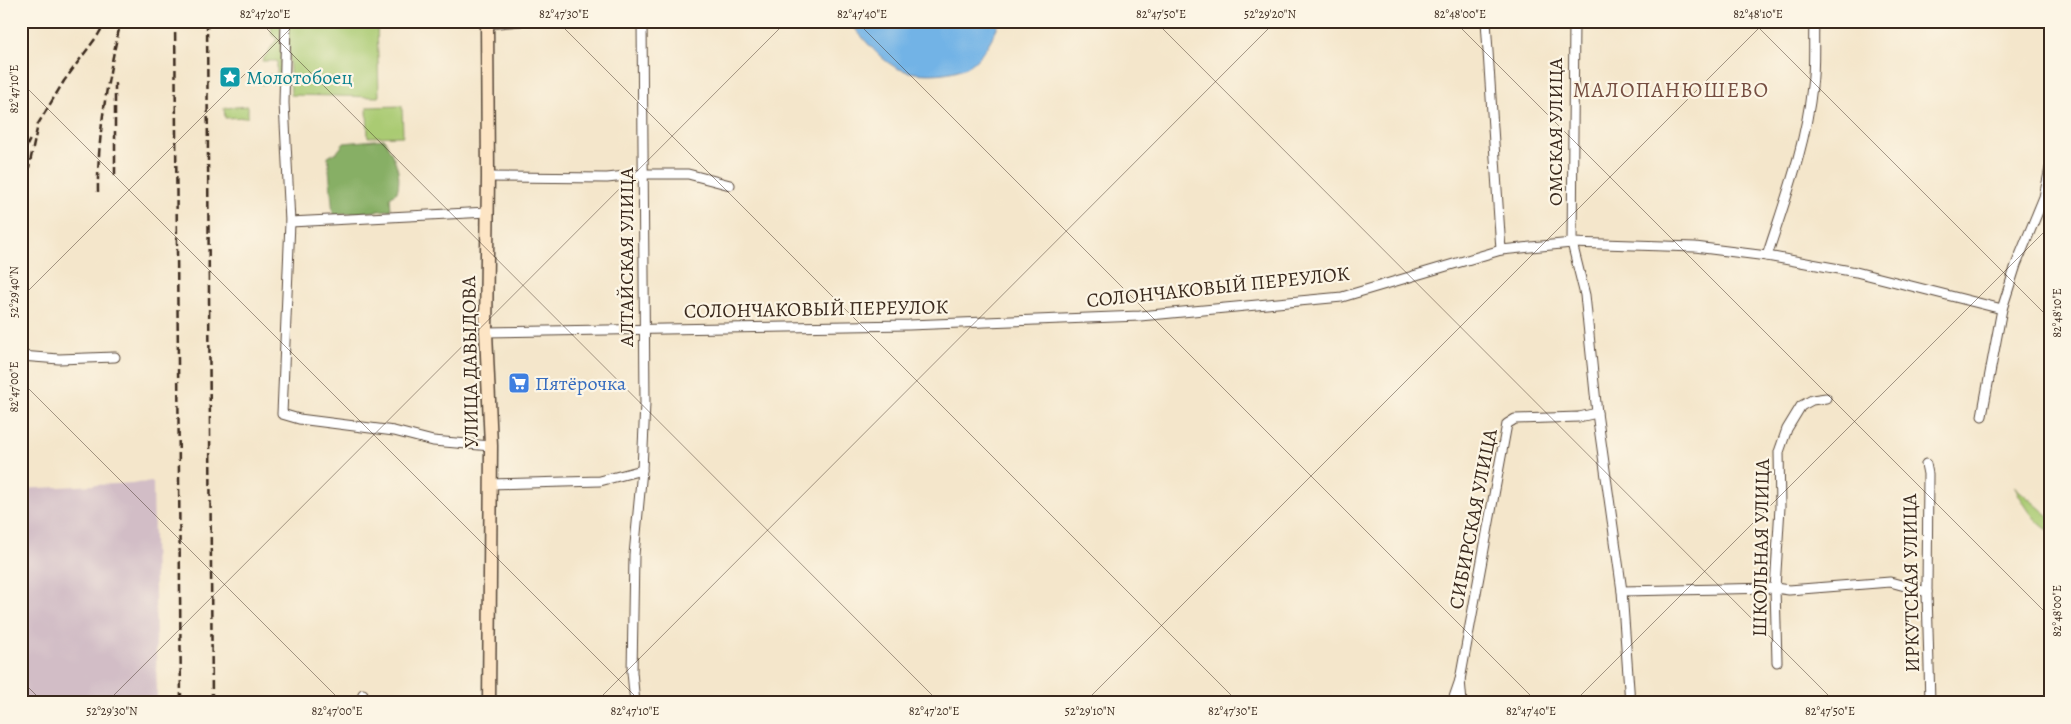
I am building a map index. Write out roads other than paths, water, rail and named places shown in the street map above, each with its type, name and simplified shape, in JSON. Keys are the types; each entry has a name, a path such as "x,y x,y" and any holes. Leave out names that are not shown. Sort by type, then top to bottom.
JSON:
{"main road":[{"name":"УЛИЦА ДАВЫДОВА","path":"487,23 488,212 486,332 490,446 489,703"}],"street":[{"path":"286,21 284,103 290,222 282,414 299,419 394,431 433,441 490,446"},
{"path":"487,23 520,21"},
{"path":"566,21 689,23"},
{"path":"1486,21 1501,250"},
{"name":"ОМСКАЯ УЛИЦА","path":"1572,243 1574,21"},
{"path":"1767,256 1796,166 1806,125 1813,85 1814,21"},
{"name":"АЛТАЙСКАЯ УЛИЦА","path":"635,703 632,672 634,555 642,470 645,403 642,22"},
{"path":"1982,416 2002,309 2016,265 2044,197 2050,168"},
{"path":"488,177 607,178 644,174 688,174 730,185"},
{"path":"290,222 488,212"},
{"path":"1572,243 1585,295 1597,413 1622,592 1630,703"},
{"name":"СОЛОНЧАКОВЫЙ ПЕРЕУЛОК","path":"486,332 909,325 1160,314 1342,297 1501,250 1572,243 1695,247 1767,256 1856,272 2002,309"},
{"path":"21,356 59,359 115,357"},
{"name":"ШКОЛЬНАЯ УЛИЦА","path":"1777,662 1775,588 1780,507 1779,452 1787,429 1801,406 1812,400 1826,398"},
{"name":"СИБИРСКАЯ УЛИЦА","path":"1452,703 1460,680 1507,424 1515,419 1579,417 1597,413"},
{"name":"ИРКУТСКАЯ УЛИЦА","path":"1926,464 1928,474 1927,592 1930,703"},
{"path":"490,484 600,482 642,470"},
{"path":"1622,592 1775,588 1790,590 1890,582 1927,592"},
{"name":"СИБИРСКАЯ УЛИЦА","path":"1460,680 1462,703"}],"water":[{"path":"848,21 1000,21 988,45 970,65 962,69 943,73 922,74 903,70 888,63"}],"railway":[{"path":"23,196 38,124 64,81 106,21"},
{"path":"98,192 99,150 104,106 121,21"},
{"path":"175,21 181,703"},
{"path":"207,21 212,703"},
{"path":"115,83 115,175"},
{"path":"21,158 31,137"}],"place":[{"name":"Молотобоец","path":"230,77"},
{"name":"Пятёрочка","path":"519,383"}],"district":[{"name":"МАЛОПАНЮШЕВО","path":"1671,90"}]}
